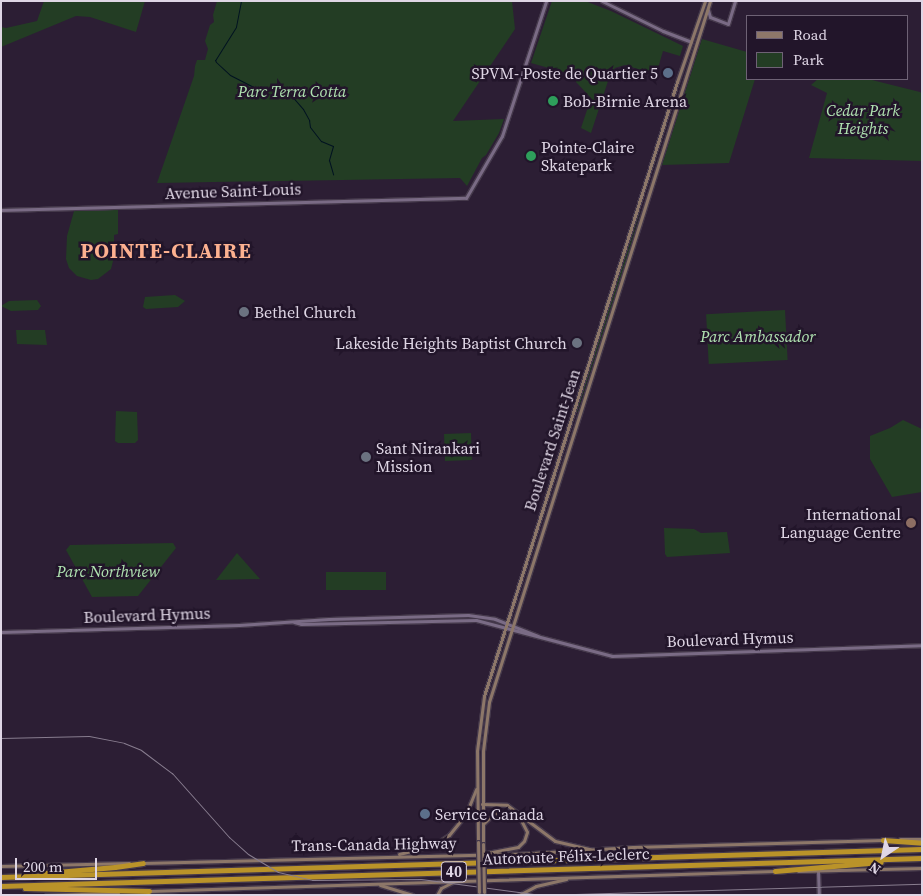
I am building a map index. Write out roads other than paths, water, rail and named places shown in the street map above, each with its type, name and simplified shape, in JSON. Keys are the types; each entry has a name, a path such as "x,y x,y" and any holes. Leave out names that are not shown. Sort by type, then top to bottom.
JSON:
{"highway":[{"path":"883,840 922,842"},
{"name":"Autoroute Félix-Leclerc","path":"1,877 922,849"},
{"path":"775,871 858,865 906,858"},
{"name":"Autoroute Félix-Leclerc","path":"1,886 922,858"},
{"path":"20,876 143,863"},
{"path":"1,886 59,890 149,891"}],"main road":[{"name":"Boulevard Saint-Jean","path":"480,893 477,752 481,710 504,628 705,1"},
{"name":"Boulevard Saint-Jean","path":"484,893 482,804 486,714 710,1"},
{"path":"1,866 395,856 434,845 449,835 466,814 477,786"},
{"path":"477,807 482,804 507,805 555,841 594,850"},
{"path":"478,854 516,848 523,843 526,837 526,830 522,822 507,812 494,812 483,824"},
{"name":"Trans-Canada Highway","path":"395,856 922,839"},
{"path":"46,895 380,885 458,880 922,868"},
{"path":"519,895 536,886 572,878"},
{"path":"437,895 443,886 458,880"},
{"path":"380,885 413,895"}],"street":[{"name":"Avenue Saint-Louis","path":"1,210 466,198 502,136 546,1"},
{"path":"602,1 663,31 691,42"},
{"path":"707,8 708,15 713,19 728,24 735,1"},
{"path":"704,23 713,19"},
{"name":"Boulevard Hymus","path":"1,632 472,615 506,623 541,637"},
{"path":"358,618 358,623"},
{"name":"Boulevard Hymus","path":"294,622 301,624 472,620 612,656 922,646"},
{"path":"818,871 819,895"}],"waterway":[{"path":"241,1 236,27 215,60 216,62 230,75 255,88 275,89 290,94 303,109 309,120 310,127 321,141 333,146 329,160 333,174"}],"tram line":[{"path":"1,738 89,736 124,743 141,750 172,773 229,837 248,854 278,872 312,880 421,879 541,895 922,884"}],"place":[{"name":"SPVM- Poste de Quartier 5","path":"668,73"},
{"name":"Bob-Birnie Arena","path":"553,101"},
{"name":"Pointe-Claire Skatepark","path":"531,156"},
{"name":"Bethel Church","path":"244,312"},
{"name":"Lakeside Heights Baptist Church","path":"577,343"},
{"name":"Sant Nirankari Mission","path":"366,457"},
{"name":"International Language Centre","path":"911,523"},
{"name":"Service Canada","path":"425,814"}],"district":[{"name":"POINTE-CLAIRE","path":"166,251"}],"park label":[{"name":"Parc Terra Cotta","path":"292,91"},
{"name":"Cedar Park Heights","path":"863,119"},
{"name":"Parc Ambassador","path":"758,336"},
{"name":"Parc Northview","path":"108,571"}]}
